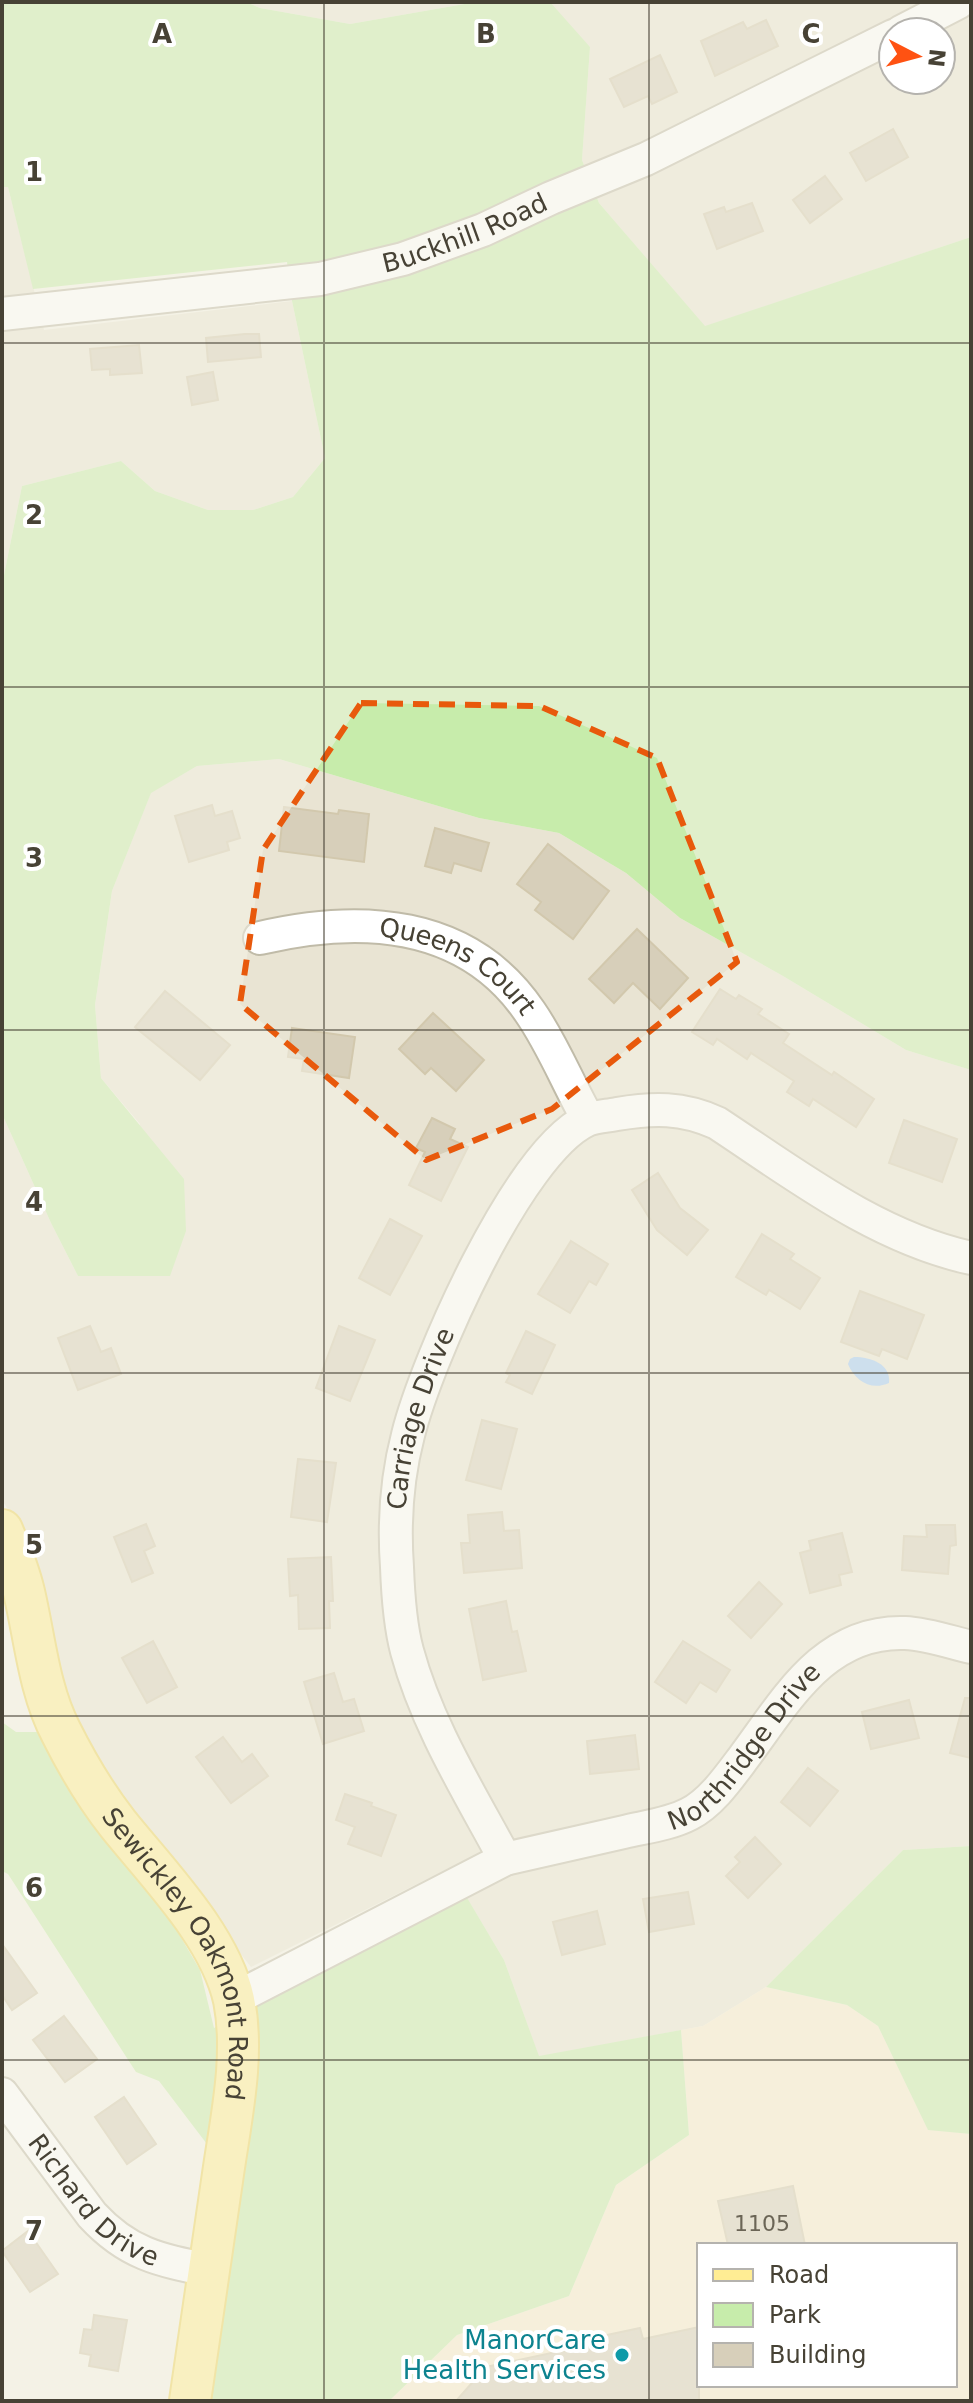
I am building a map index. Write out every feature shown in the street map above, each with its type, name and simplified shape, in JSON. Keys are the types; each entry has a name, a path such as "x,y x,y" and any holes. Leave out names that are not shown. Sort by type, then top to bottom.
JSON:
{"main road":[{"name":"Sewickley Oakmont Road","path":"2,1530 24,1589 42,1677 61,1732 97,1796 206,1938 234,1999 236,2071 190,2401"}],"street":[{"path":"932,16 959,2"},
{"name":"Buckhill Road","path":"2,314 320,279 403,259 483,230 646,159 877,44"},
{"name":"Queens Court","path":"260,938 320,927 356,926 390,928 450,943 484,963 507,982 546,1036 588,1119"},
{"name":"Carriage Drive","path":"505,1859 437,1731 407,1649 396,1564 400,1475 415,1406 469,1281 536,1167 550,1149 588,1119 654,1109 698,1114 717,1123 839,1203 885,1228 971,1258"},
{"name":"Northridge Drive","path":"505,1859 656,1825 690,1814 712,1795 739,1764 804,1679 826,1657 851,1643 906,1633 971,1647"},
{"path":"234,1999 505,1859"},
{"name":"Richard Drive","path":"2,2094 107,2231 143,2253 209,2270"}],"highlighted area":[{"path":"361,703 539,706 657,758 737,962 552,1109 426,1160 240,1004 263,850"}],"shaded area":[{"path":"246,2 476,2 350,24 260,8"},
{"path":"538,2 971,2 971,237 705,327 599,203 582,160 590,47"},
{"path":"2,187 8,187 44,330 292,301 325,458 293,497 253,510 208,510 155,491 121,461 22,486 2,585"},
{"path":"279,759 479,818 559,833 626,873 680,918 906,1050 971,1070 971,1846 903,1850 766,1987 703,2026 539,2057 504,1960 449,1868 251,1967 120,1801 83,1746 63,1690 18,1525 2,1500 2,1008 3,1116 78,1276 140,1124 101,1078 95,1005 112,891 151,792 197,766"},
{"path":"766,1987 847,2005 878,2026 928,2129 971,2134 971,2401 389,2401 457,2335 569,2296 616,2185 689,2135 681,2030 703,2026"}],"green space":[{"path":"2,2 246,2 260,8 350,24 476,2 550,2 590,47 582,160 599,203 705,326 971,237 971,1070 906,1050 680,918 626,873 559,833 479,818 279,759 197,766 151,793 112,891 95,1005 101,1078 184,1179 186,1231 170,1276 78,1276 3,1116 2,585 22,486 121,461 155,491 208,510 253,510 293,497 325,458 292,301 287,262 33,289 8,187 2,187"},
{"path":"2,1722 16,1732 43,1732 76,1802 169,1917 200,1970 214,2028 466,1896 504,1960 539,2056 681,2030 689,2135 616,2185 569,2296 457,2335 389,2401 205,2401 235,2181 159,2081 136,2072 8,1874 2,1871"},
{"path":"971,1846 971,2134 928,2130 878,2026 847,2005 766,1987 903,1850"}],"water":[{"path":"854,1357 879,1363 887,1371 889,1383 876,1386 859,1380 848,1364"}],"building":[{"path":"766,20 778,46 715,76 701,41 743,22 747,29"},
{"path":"660,55 677,92 652,104 648,96 624,107 610,79"},
{"path":"893,129 908,157 866,181 850,153"},
{"path":"825,176 842,199 810,223 793,200"},
{"path":"752,203 763,231 717,249 704,214 724,207 726,212"},
{"path":"259,334 261,357 208,362 206,338"},
{"path":"139,345 142,373 110,375 110,369 92,370 90,349"},
{"path":"213,372 218,400 192,405 187,377"},
{"path":"212,805 215,816 232,811 240,838 227,842 229,850 189,862 175,816"},
{"path":"284,807 338,814 339,810 369,814 364,862 279,851"},
{"path":"435,828 489,843 481,871 454,863 451,873 425,866"},
{"path":"548,844 609,891 573,939 535,910 541,902 517,884"},
{"path":"637,929 688,978 660,1009 633,983 614,1003 589,979"},
{"path":"720,989 736,999 739,995 762,1009 758,1014 789,1034 783,1043 874,1099 856,1127 813,1099 809,1106 787,1092 794,1081 751,1053 747,1059 717,1039 713,1045 692,1032"},
{"path":"165,991 230,1045 200,1080 135,1027"},
{"path":"433,1013 484,1060 456,1091 431,1068 425,1074 399,1049"},
{"path":"292,1028 355,1037 349,1078 302,1071 304,1059 288,1057"},
{"path":"432,1118 455,1129 450,1139 468,1147 441,1201 409,1185 425,1152 416,1148"},
{"path":"904,1120 957,1139 942,1182 889,1163"},
{"path":"658,1173 680,1208 708,1230 687,1255 657,1230 632,1190"},
{"path":"390,1219 422,1236 390,1295 359,1278"},
{"path":"762,1234 794,1254 790,1259 820,1278 800,1309 769,1290 766,1295 736,1277"},
{"path":"571,1241 608,1264 596,1285 589,1281 570,1313 538,1294"},
{"path":"860,1291 924,1315 907,1359 882,1349 879,1356 841,1342"},
{"path":"90,1326 101,1352 111,1348 121,1374 78,1390 58,1338"},
{"path":"339,1326 375,1340 350,1401 316,1388"},
{"path":"526,1331 555,1345 532,1394 506,1382 510,1375 506,1373"},
{"path":"482,1420 517,1429 501,1489 466,1480"},
{"path":"298,1459 336,1463 327,1522 291,1517"},
{"path":"502,1512 504,1531 519,1530 522,1568 464,1573 461,1543 470,1543 468,1515"},
{"path":"146,1524 155,1546 144,1551 153,1573 132,1582 114,1537"},
{"path":"926,1525 955,1525 956,1545 950,1546 948,1574 902,1570 904,1536 927,1537"},
{"path":"842,1533 852,1572 839,1575 841,1585 810,1593 800,1553 811,1550 809,1541"},
{"path":"331,1557 333,1601 329,1601 330,1628 299,1629 298,1595 290,1596 288,1559"},
{"path":"759,1582 782,1604 751,1638 728,1616"},
{"path":"506,1601 512,1632 517,1631 526,1671 483,1680 469,1609"},
{"path":"153,1641 177,1687 147,1703 122,1658"},
{"path":"683,1641 730,1670 716,1692 700,1682 686,1703 655,1682"},
{"path":"334,1673 343,1702 354,1699 364,1731 323,1744 304,1682"},
{"path":"965,1698 971,1698 971,1758 950,1753"},
{"path":"909,1700 919,1738 871,1749 862,1712"},
{"path":"635,1735 639,1769 590,1774 587,1741"},
{"path":"223,1737 242,1762 252,1754 268,1776 231,1803 196,1757"},
{"path":"808,1768 838,1791 810,1826 781,1802"},
{"path":"345,1794 396,1815 381,1856 348,1844 355,1827 336,1820"},
{"path":"755,1837 781,1864 748,1898 726,1876 740,1862 735,1857"},
{"path":"688,1892 694,1924 649,1932 643,1899"},
{"path":"597,1911 605,1944 562,1955 553,1922"},
{"path":"2,1944 37,1993 12,2010 2,1995"},
{"path":"64,2016 97,2059 65,2082 33,2040"},
{"path":"124,2097 156,2144 127,2164 95,2117"},
{"path":"793,2186 805,2243 728,2243 718,2201"},
{"path":"28,2231 58,2274 30,2292 2,2251"},
{"path":"94,2315 127,2320 118,2371 89,2366 91,2355 80,2353 84,2329 92,2330"},
{"name":"ManorCare Health Services","path":"697,2327 699,2401 456,2401 486,2367 603,2342 602,2336 640,2328 643,2339"}],"place":[{"name":"ManorCare Health Services","path":"622,2355"}]}
